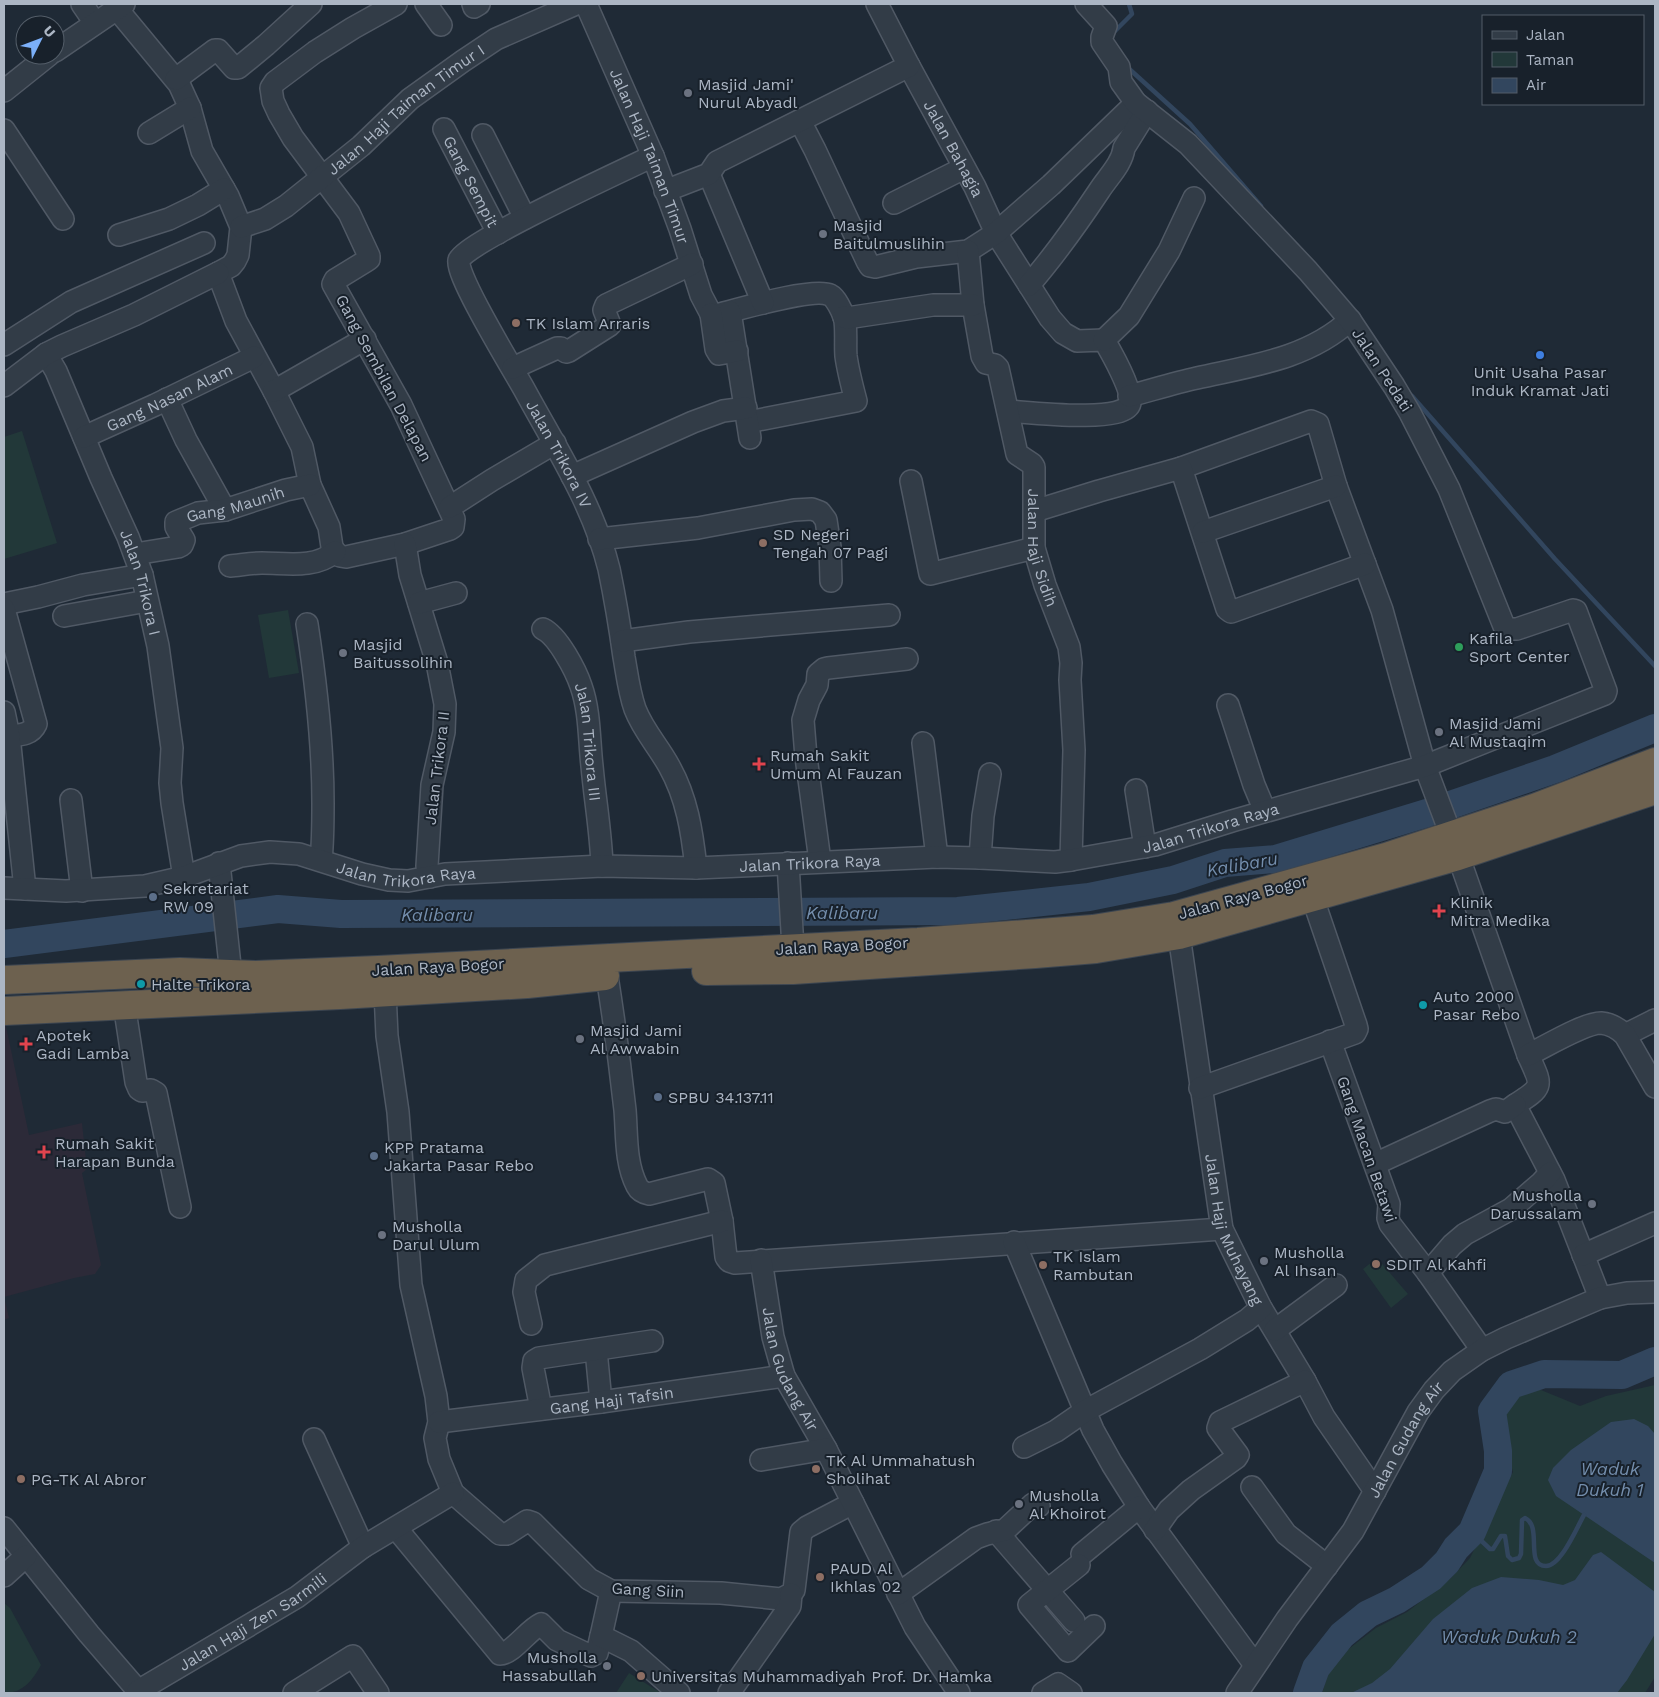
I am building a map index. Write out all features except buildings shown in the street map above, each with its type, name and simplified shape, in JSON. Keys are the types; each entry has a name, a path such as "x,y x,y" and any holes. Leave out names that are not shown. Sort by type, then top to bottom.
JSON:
{"highway":[{"name":"Jalan Raya Bogor","path":"4,980 180,972 231,975 378,970 792,940 1033,935 1179,935 1313,898 1452,838 1655,762"},
{"name":"Jalan Raya Bogor","path":"4,1011 527,984 606,976 699,971 793,970 1035,954 1117,935 1174,916 1452,838 1655,790"}],"street":[{"path":"82,4 95,23"},
{"path":"176,79 215,50 218,50 234,68 238,68 311,4"},
{"path":"322,176 293,138 279,114 273,101 271,88 275,82 315,52 396,4"},
{"path":"426,4 442,25"},
{"path":"472,4 474,7 479,4"},
{"name":"Jalan Haji Taiman Timur I","path":"241,227 265,219 286,206 361,146 410,99 462,61 496,39 576,4"},
{"name":"Jalan Haji Taiman Timur","path":"586,4 653,156 692,264 716,312 716,349 720,354 737,351 748,423"},
{"name":"Jalan Bahagia","path":"877,4 964,168 996,233 1050,318 1070,338 1082,342 1104,340"},
{"name":"Jalan Pedati","path":"1086,4 1106,26 1102,42 1119,67 1121,82 1141,107 1175,132 1195,150 1308,271 1350,320 1394,386 1445,481 1462,518 1504,626 1509,629 1517,629 1574,610 1576,611 1606,691 1606,694 1601,696"},
{"path":"4,386 46,354 134,315 218,274 231,266 238,255 241,227 224,189 202,151 185,96 176,79 120,6 65,44"},
{"path":"4,91 36,65"},
{"path":"665,190 709,174 716,162 910,66"},
{"path":"800,121 870,266 876,267 930,254 968,251 996,233 1141,107"},
{"path":"1029,285 1060,248 1124,154 1124,148 1141,107"},
{"path":"148,133 190,108"},
{"name":"Gang Sempit","path":"444,129 498,233"},
{"path":"4,130 63,219"},
{"path":"483,135 525,218"},
{"name":"Jalan Trikora IV","path":"653,156 498,233 465,252 459,257 457,265 482,316 555,442 599,539 609,570 628,682 635,709 668,764 683,797 692,833 696,868"},
{"path":"894,203 964,168"},
{"path":"709,174 763,303"},
{"name":"Gang Sembilan Delapan","path":"322,176 349,213 369,256 366,262 335,280 333,284 402,405 454,519 453,527 405,544"},
{"path":"119,235 169,219 198,205 224,189"},
{"path":"1008,410 1064,415 1108,414 1127,409 1130,404 1130,396 1121,371 1104,340 1129,316 1168,252 1194,198"},
{"path":"4,346 71,302 204,243"},
{"name":"Jalan Haji Sidih","path":"968,251 973,305 982,356 986,363 995,365 998,368 1017,454 1034,467 1034,548 1045,585 1069,647 1074,750 1071,860"},
{"path":"513,368 557,348 561,348 566,352 569,351 610,325 604,310 606,305 692,264"},
{"path":"218,274 236,321 302,447 310,485 329,527 332,547 335,552 340,556 346,557 405,544"},
{"path":"572,476 693,422 723,411 748,423 856,401 846,355 844,317 836,300 830,295 824,293 806,295 716,312"},
{"path":"844,317 933,305 973,305"},
{"path":"1130,396 1183,381 1260,365 1290,355 1314,345 1350,320"},
{"path":"274,391 365,339"},
{"name":"Jalan Trikora I","path":"46,354 56,371 135,554 142,575 158,646 172,748 170,783 172,803 184,876"},
{"name":"Gang Nasan Alam","path":"84,437 254,357"},
{"path":"167,399 186,440 224,510"},
{"path":"1041,509 1181,468 1311,421 1319,425 1336,486 1382,610 1428,774 1528,1055 1539,1080 1539,1085 1534,1092 1505,1112 1496,1109 1490,1111 1375,1164"},
{"path":"450,507 555,442"},
{"path":"1181,468 1227,609 1231,612 1365,564"},
{"path":"911,481 922,577 1034,548"},
{"name":"Gang Maunih","path":"135,554 182,545 184,540 176,528 176,522 198,513 224,510 286,490 310,485"},
{"path":"1203,532 1336,486"},
{"path":"599,539 698,528 794,510 812,509 820,512 826,520 830,547 831,581"},
{"name":"Jalan Trikora II","path":"405,544 410,575 437,663 445,704 444,732 432,785 427,866 430,877"},
{"path":"230,566 320,562 335,552"},
{"path":"4,604 84,585 142,575"},
{"path":"419,602 456,593"},
{"path":"64,616 147,601"},
{"path":"4,608 36,724 30,732 9,736"},
{"path":"622,641 689,632 889,615"},
{"path":"307,624 316,682 320,729 323,845 321,860"},
{"name":"Jalan Trikora III","path":"543,629 552,634 574,670 581,687 588,721 602,866"},
{"path":"820,861 806,757 804,720 809,700 817,685 818,674 828,668 907,659"},
{"name":"Jalan Trikora Raya","path":"4,888 66,892 145,886 184,876 241,856 270,852 299,854 389,880 408,881 445,874 602,866 696,868 788,873 820,861 937,857 1031,862 1071,860 1146,847 1265,811 1428,774 1601,696"},
{"path":"1228,705 1265,811"},
{"path":"4,712 9,736 25,889"},
{"path":"923,743 937,857"},
{"path":"980,858 983,816 990,774"},
{"path":"1136,790 1146,847"},
{"path":"71,800 82,891"},
{"path":"219,863 231,975"},
{"path":"788,873 792,940"},
{"path":"1200,1088 1355,1032 1357,1029 1313,898"},
{"name":"Jalan Haji Muhayang","path":"1179,935 1222,1229 1261,1308 1335,1434 1375,1491"},
{"path":"606,976 615,1032 629,1160 637,1186 640,1190 649,1194 708,1179 716,1185 726,1257 729,1261 735,1263 1014,1242 1222,1229"},
{"path":"385,992 388,1036 398,1112 411,1285 436,1396 439,1422 435,1438 439,1459 454,1493"},
{"path":"126,1004 126,1017 136,1082 142,1091 151,1090 156,1093 180,1207"},
{"path":"1625,1035 1655,1020"},
{"path":"1528,1055 1588,1026 1600,1023 1610,1024 1625,1035 1655,1087"},
{"name":"Gang Macan Betawi","path":"1330,1041 1375,1164 1388,1204 1390,1224 1428,1273 1482,1350"},
{"path":"1516,1106 1550,1173 1600,1298"},
{"path":"1428,1273 1452,1245 1465,1234 1512,1209 1550,1173"},
{"path":"530,1324 524,1292 526,1280 545,1265 722,1221"},
{"path":"1583,1255 1655,1223"},
{"path":"1014,1242 1093,1430 1138,1508 1255,1665"},
{"name":"Jalan Gudang Air","path":"761,1260 773,1337 784,1376 826,1449 916,1627 959,1693"},
{"path":"1275,1330 1336,1285"},
{"name":"Jalan Gudang Air","path":"1237,1693 1287,1619 1353,1531 1418,1412 1452,1370 1482,1350 1536,1324 1600,1298 1627,1293 1655,1292"},
{"path":"1024,1447 1056,1431 1085,1411 1200,1349 1247,1320 1261,1308"},
{"path":"541,1409 533,1368 534,1361 539,1358 652,1342"},
{"path":"596,1350 601,1402"},
{"name":"Gang Haji Tafsin","path":"439,1422 601,1402 784,1376"},
{"path":"1155,1530 1169,1510 1191,1490 1238,1455 1218,1428 1220,1422 1305,1381"},
{"path":"314,1439 363,1547"},
{"path":"760,1460 826,1449"},
{"path":"1252,1487 1286,1534 1327,1566"},
{"name":"Jalan Haji Zen Sarmili","path":"139,1692 297,1598 363,1547 454,1493"},
{"name":"Gang Siin","path":"454,1493 500,1534 507,1534 527,1520 533,1522 589,1579 611,1591 721,1593 781,1599 791,1594"},
{"path":"729,1693 790,1606 791,1594 794,1590 800,1535 803,1530 853,1503"},
{"path":"898,1594 976,1538 1005,1530 1034,1504 1039,1506"},
{"path":"996,1531 1048,1591 1084,1624 1068,1651 1029,1605 1048,1591 1138,1508"},
{"path":"4,1528 89,1634 139,1692"},
{"path":"396,1528 500,1654 506,1653 541,1624 557,1640 591,1656 597,1653 611,1591"},
{"path":"4,1576 26,1556"},
{"path":"601,1636 631,1652 679,1693"},
{"path":"294,1693 353,1656 378,1693"},
{"path":"1043,1693 1058,1684 1071,1693"}],"shaded area":[{"name":"Rumah Sakit Harapan Bunda","path":"4,1017 29,1135 82,1123 87,1169 82,1173 101,1265 95,1274 4,1297"},
{"path":"4,1297 9,1318 4,1320"}],"green space":[{"path":"22,431 57,543 4,559 4,437"},
{"path":"288,610 299,673 269,678 258,615"},
{"path":"1377,1258 1408,1294 1391,1308 1363,1269"},
{"path":"1655,1385 1655,1677 1645,1693 1322,1693 1329,1672 1346,1651 1376,1628 1407,1612 1450,1579 1470,1558 1513,1472 1499,1425 1502,1402 1518,1390 1541,1390 1580,1406 1606,1396"},
{"path":"4,1603 10,1608 41,1665 26,1685 17,1691 4,1693"},
{"path":"629,1673 661,1693 616,1693"}],"water":[{"name":"Waduk Dukuh 1","path":"1634,1419 1648,1426 1655,1434 1655,1563 1556,1496 1548,1480 1553,1468 1571,1450 1611,1422"},
{"name":"Waduk Dukuh 2","path":"1601,1552 1655,1592 1655,1634 1617,1693 1351,1693 1372,1683 1390,1669 1433,1619 1472,1588 1501,1577 1539,1580 1563,1585 1575,1580 1593,1555"}],"waterway":[{"path":"1113,33 1132,14 1129,4"},
{"path":"1126,66 1190,124 1261,206"},
{"path":"1412,396 1555,559 1655,666"},
{"name":"Kalibaru","path":"4,944 278,909 341,914 958,911 1089,897 1173,880 1225,863 1276,859 1427,813 1555,769 1655,728"},
{"path":"1307,1693 1316,1668 1342,1635 1368,1614 1397,1600 1431,1578 1472,1532 1498,1471 1498,1451 1492,1411 1511,1385 1544,1374 1622,1375 1655,1361"},
{"path":"1472,1532 1490,1549 1493,1549 1501,1536 1505,1536 1508,1556 1512,1560 1519,1558 1521,1554 1522,1520 1525,1518 1530,1522 1533,1529 1536,1560 1546,1566 1552,1564 1563,1553 1584,1515"}],"place":[{"name":"Masjid Jami' Nurul Abyadl","path":"688,93"},
{"name":"Masjid Baitulmuslihin","path":"823,234"},
{"name":"TK Islam Arraris","path":"516,323"},
{"name":"Unit Usaha Pasar Induk Kramat Jati","path":"1540,355"},
{"name":"SD Negeri Tengah 07 Pagi","path":"763,543"},
{"name":"Kafila Sport Center","path":"1459,647"},
{"name":"Masjid Baitussolihin","path":"343,653"},
{"name":"Masjid Jami Al Mustaqim","path":"1439,732"},
{"name":"Rumah Sakit Umum Al Fauzan","path":"759,764"},
{"name":"Sekretariat RW 09","path":"153,897"},
{"name":"Klinik Mitra Medika","path":"1439,911"},
{"name":"Halte Trikora","path":"141,984"},
{"name":"Auto 2000 Pasar Rebo","path":"1423,1005"},
{"name":"Masjid Jami Al Awwabin","path":"580,1039"},
{"name":"Apotek Gadi Lamba","path":"26,1044"},
{"name":"SPBU 34.137.11","path":"658,1097"},
{"name":"Rumah Sakit Harapan Bunda","path":"44,1152"},
{"name":"KPP Pratama Jakarta Pasar Rebo","path":"374,1156"},
{"name":"Musholla Darussalam","path":"1592,1204"},
{"name":"Musholla Darul Ulum","path":"382,1235"},
{"name":"Musholla Al Ihsan","path":"1264,1261"},
{"name":"SDIT Al Kahfi","path":"1376,1264"},
{"name":"TK Islam Rambutan","path":"1043,1265"},
{"name":"TK Al Ummahatush Sholihat","path":"816,1469"},
{"name":"PG-TK Al Abror","path":"21,1479"},
{"name":"Musholla Al Khoirot","path":"1019,1504"},
{"name":"PAUD Al Ikhlas 02","path":"820,1577"},
{"name":"Musholla Hassabullah","path":"607,1666"},
{"name":"Universitas Muhammadiyah Prof. Dr. Hamka","path":"641,1676"}]}
